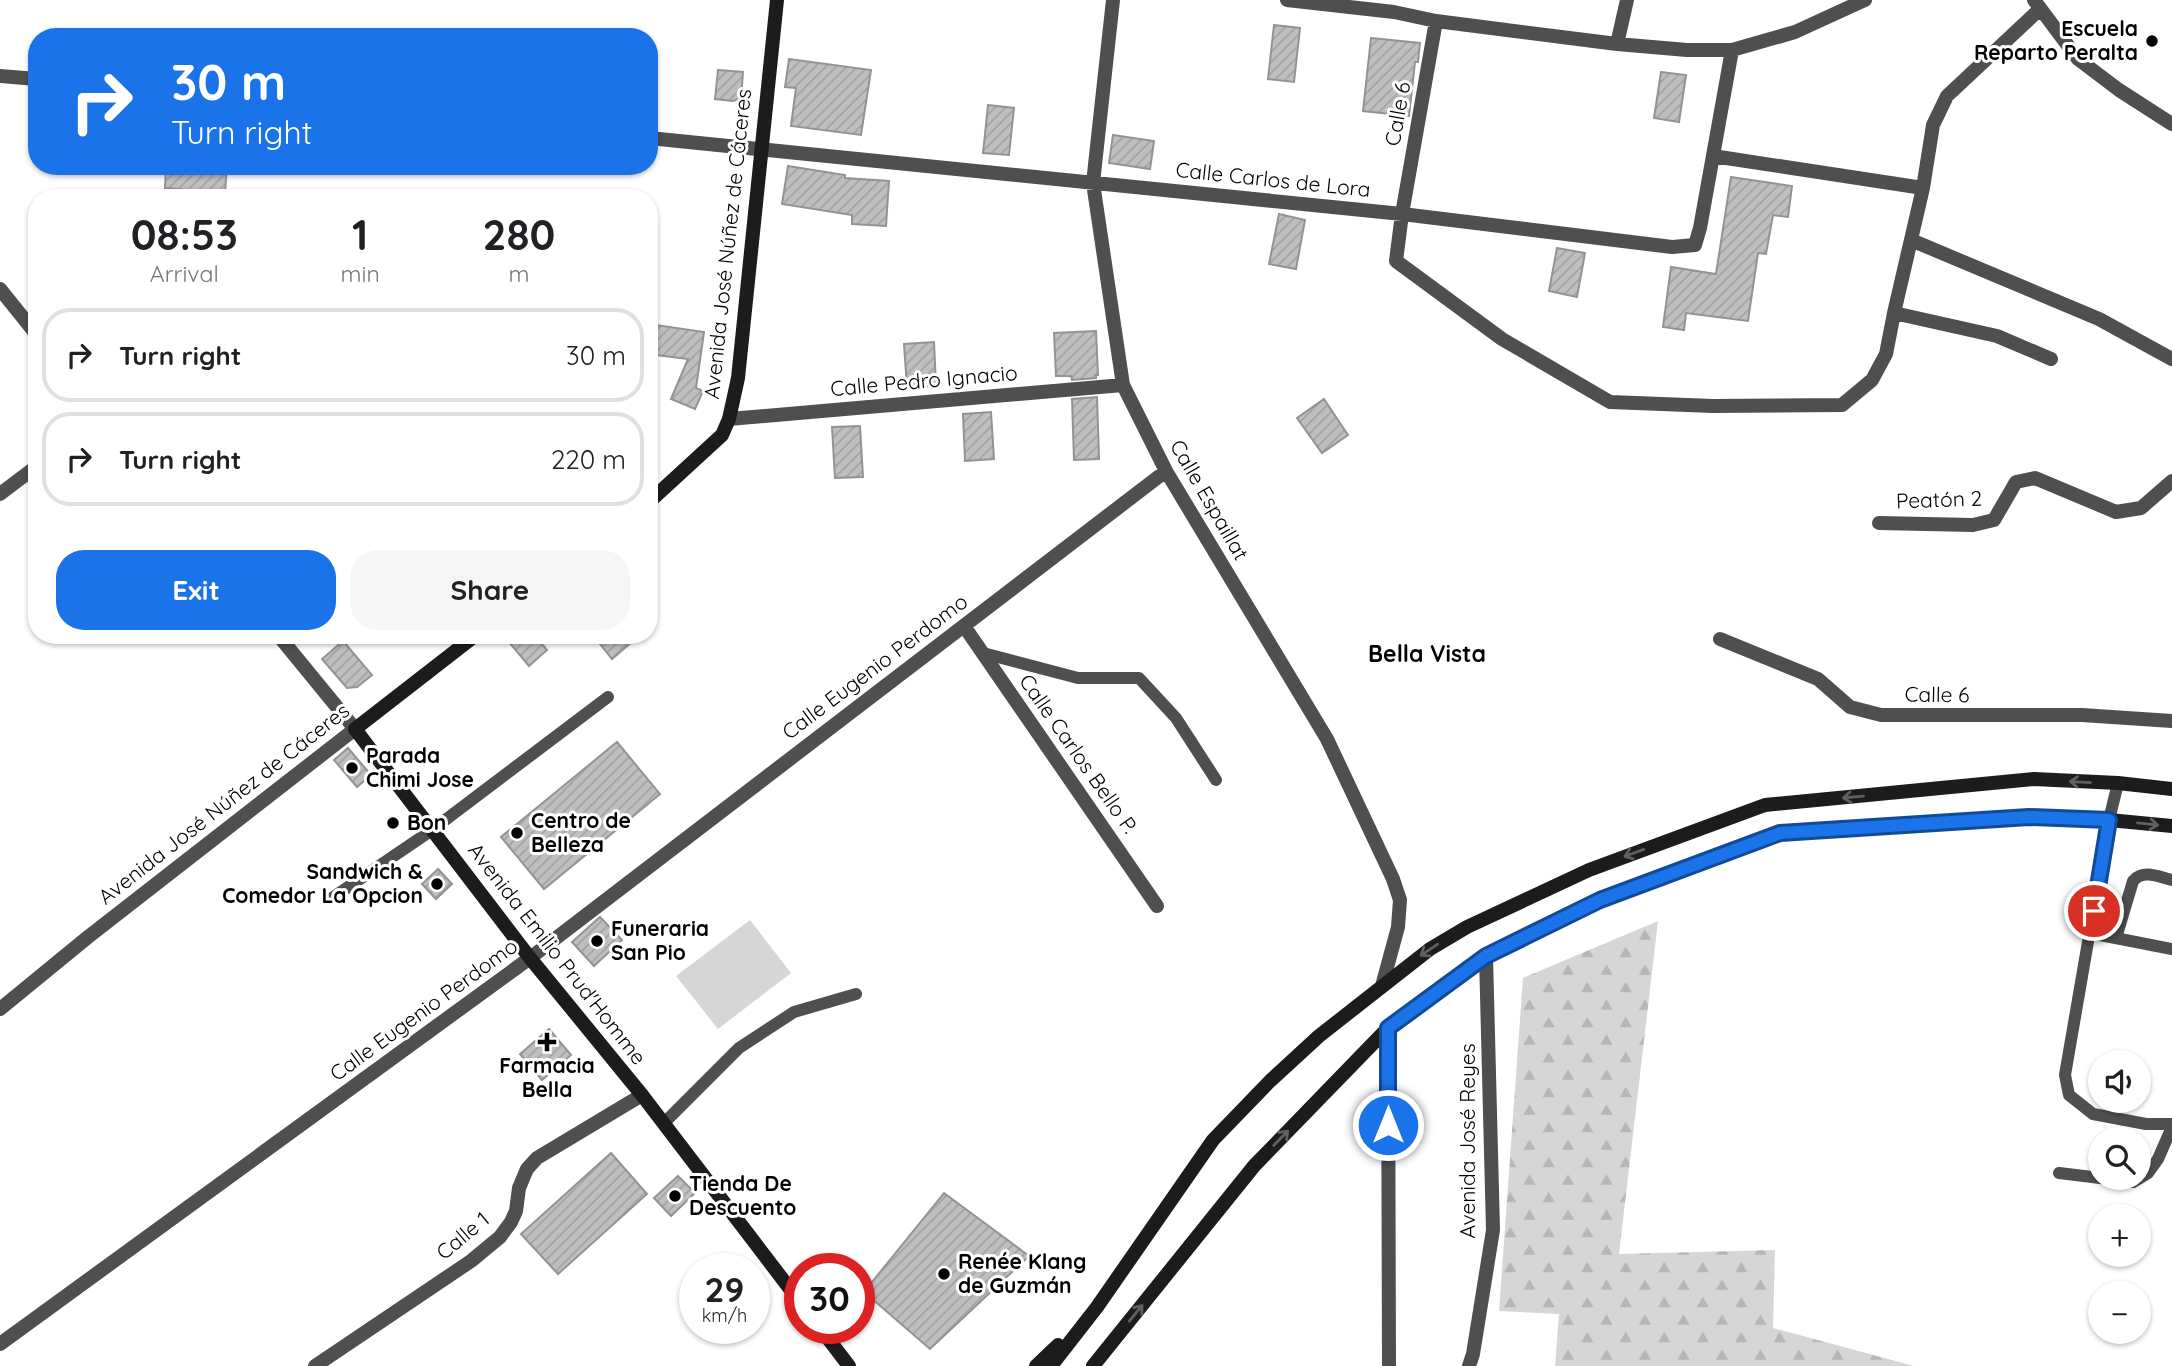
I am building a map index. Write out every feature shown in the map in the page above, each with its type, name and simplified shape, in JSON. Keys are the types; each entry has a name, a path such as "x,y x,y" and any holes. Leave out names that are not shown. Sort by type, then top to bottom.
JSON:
{"main road":[{"name":"Avenida José Núñez de Cáceres","path":"658,494 722,435 729,419 738,378 777,0"},
{"name":"Avenida José Núñez de Cáceres","path":"355,729 464,644"},
{"name":"Avenida Emilio Prud'Homme","path":"355,729 530,958 642,1095 784,1281"},
{"path":"1051,1366 1097,1307 1213,1140 1270,1081 1319,1036 1430,949 1467,928 1589,870 1765,805 2034,779 2172,789"},
{"path":"1093,1366 1254,1166 1388,1028 1486,956 1600,900 1780,833 2029,817 2172,826"},
{"path":"1036,1366 1097,1307"},
{"path":"832,1344 849,1366"}],"street":[{"name":"Calle Espaillat","path":"1113,0 1093,183 1123,386 1166,471 1327,739 1393,879 1400,900 1398,927 1381,986"},
{"path":"1287,0 1395,6 1436,21 1687,50 1732,50 1795,32 1865,0"},
{"path":"1617,44 1627,0"},
{"path":"2051,359 1997,336 1894,313 1923,188 1933,125 1947,96 2037,5 2078,59 2119,90 2172,124"},
{"name":"Calle 6","path":"1436,21 1396,261 1502,339 1610,402 1713,406 1842,405 1872,380 1877,372 1886,354 1894,313"},
{"name":"Calle Carlos de Lora","path":"658,139 1402,214 1672,247 1695,245 1732,50"},
{"path":"0,76 28,78"},
{"path":"1713,156 1923,188"},
{"path":"1910,240 2099,319 2172,359"},
{"path":"0,289 28,324"},
{"name":"Calle Pedro Ignacio","path":"729,419 1123,386"},
{"name":"Calle Eugenio Perdomo","path":"0,1344 530,958 1166,471"},
{"path":"0,494 28,473"},
{"name":"Peatón 2","path":"1879,523 1973,525 1994,520 2016,482 2035,478 2116,512 2141,508 2172,481"},
{"name":"Calle Carlos Bello P.","path":"964,626 1157,906"},
{"name":"Calle 6","path":"1720,639 1818,679 1850,707 1881,715 2082,715 2172,721"},
{"name":"Avenida Emilio Prud'Homme","path":"285,644 355,729"},
{"name":"Avenida José Núñez de Cáceres","path":"0,1009 355,729"},
{"name":"Avenida José Reyes","path":"1469,1366 1493,1230 1486,956"},
{"path":"1388,1028 1389,1366"},
{"name":"Calle 1","path":"315,1366 471,1261 500,1237 516,1210 519,1188 527,1169 537,1157 642,1095"}],"lane":[{"path":"982,653 1078,678 1139,678 1176,718 1216,780"},
{"path":"332,898 432,830 608,697"},
{"path":"2059,1173 2133,1182 2147,1173 2158,1159 2172,1126 2146,1125 2094,1114 2069,1095 2065,1075 2109,820 2118,783"},
{"path":"2116,938 2133,881 2137,876 2145,874 2172,880"},
{"path":"2090,933 2172,949"},
{"path":"664,1124 739,1048 794,1012 856,994"}],"green space":[{"path":"750,920 791,973 718,1029 676,976"},
{"path":"1658,921 1619,1254 1775,1250 1773,1328 1914,1366 1555,1366 1559,1314 1499,1311 1523,978"}],"building":[{"path":"1274,25 1300,28 1294,82 1268,79"},
{"path":"1371,38 1420,43 1418,62 1415,62 1409,116 1363,111"},
{"path":"789,59 871,70 861,135 791,126 796,88 785,87"},
{"path":"718,70 743,72 741,98 733,101 715,99"},
{"path":"1661,72 1686,75 1679,122 1654,118"},
{"path":"988,105 1014,108 1009,155 983,153"},
{"path":"1113,135 1154,141 1150,169 1109,163"},
{"path":"788,166 845,175 845,178 889,181 886,226 852,224 852,215 782,204"},
{"path":"166,175 226,175 225,189 165,188"},
{"path":"1731,177 1792,186 1788,217 1773,215 1766,254 1758,253 1748,321 1686,313 1684,330 1663,327 1671,267 1716,274"},
{"path":"1279,214 1305,220 1296,269 1269,264"},
{"path":"1557,248 1585,253 1577,297 1549,291"},
{"path":"658,325 704,332 696,388 703,391 695,409 671,399 688,359 658,355"},
{"path":"1096,331 1096,378 1072,380 1071,376 1056,376 1054,333"},
{"path":"934,342 936,386 907,387 904,344"},
{"path":"1097,397 1099,459 1074,460 1072,399"},
{"path":"1324,399 1348,435 1322,453 1297,418"},
{"path":"991,412 994,459 965,461 963,414"},
{"path":"860,426 863,477 835,478 832,427"},
{"path":"340,644 346,644 372,675 357,687 347,688 322,659"},
{"path":"511,644 542,644 547,650 529,666"},
{"path":"600,644 630,644 612,659"},
{"path":"617,742 660,794 544,889 501,837"},
{"name":"Parada Chimi Jose","path":"348,748 371,775 357,787 334,760"},
{"name":"Sandwich & Comedor La Opcion","path":"438,869 452,884 436,899 422,884"},
{"name":"Funeraria San Pio","path":"600,917 622,940 594,966 572,942"},
{"name":"Farmacia Bella","path":"549,1029 571,1055 542,1080 520,1054"},
{"path":"611,1153 647,1194 558,1274 521,1234"},
{"name":"Tienda De Descuento","path":"678,1176 695,1193 671,1216 654,1198"},
{"name":"Renée Klang de Guzmán","path":"944,1193 1029,1256 930,1349 875,1302 875,1278"}],"place":[{"name":"Escuela Reparto Peralta","path":"2152,41"},
{"name":"Parada Chimi Jose","path":"352,768"},
{"name":"Bon","path":"393,823"},
{"name":"Centro de Belleza","path":"517,833"},
{"name":"Sandwich & Comedor La Opcion","path":"437,884"},
{"name":"Funeraria San Pio","path":"597,941"},
{"name":"Farmacia Bella","path":"547,1042"},
{"name":"Tienda De Descuento","path":"675,1196"},
{"name":"Renée Klang de Guzmán","path":"944,1274"}],"district":[{"name":"Bella Vista","path":"1427,654"}],"route":[{"path":"1388,1125 1388,1028 1486,956 1600,900 1780,833 2029,817 2109,820 2094,911"}]}
